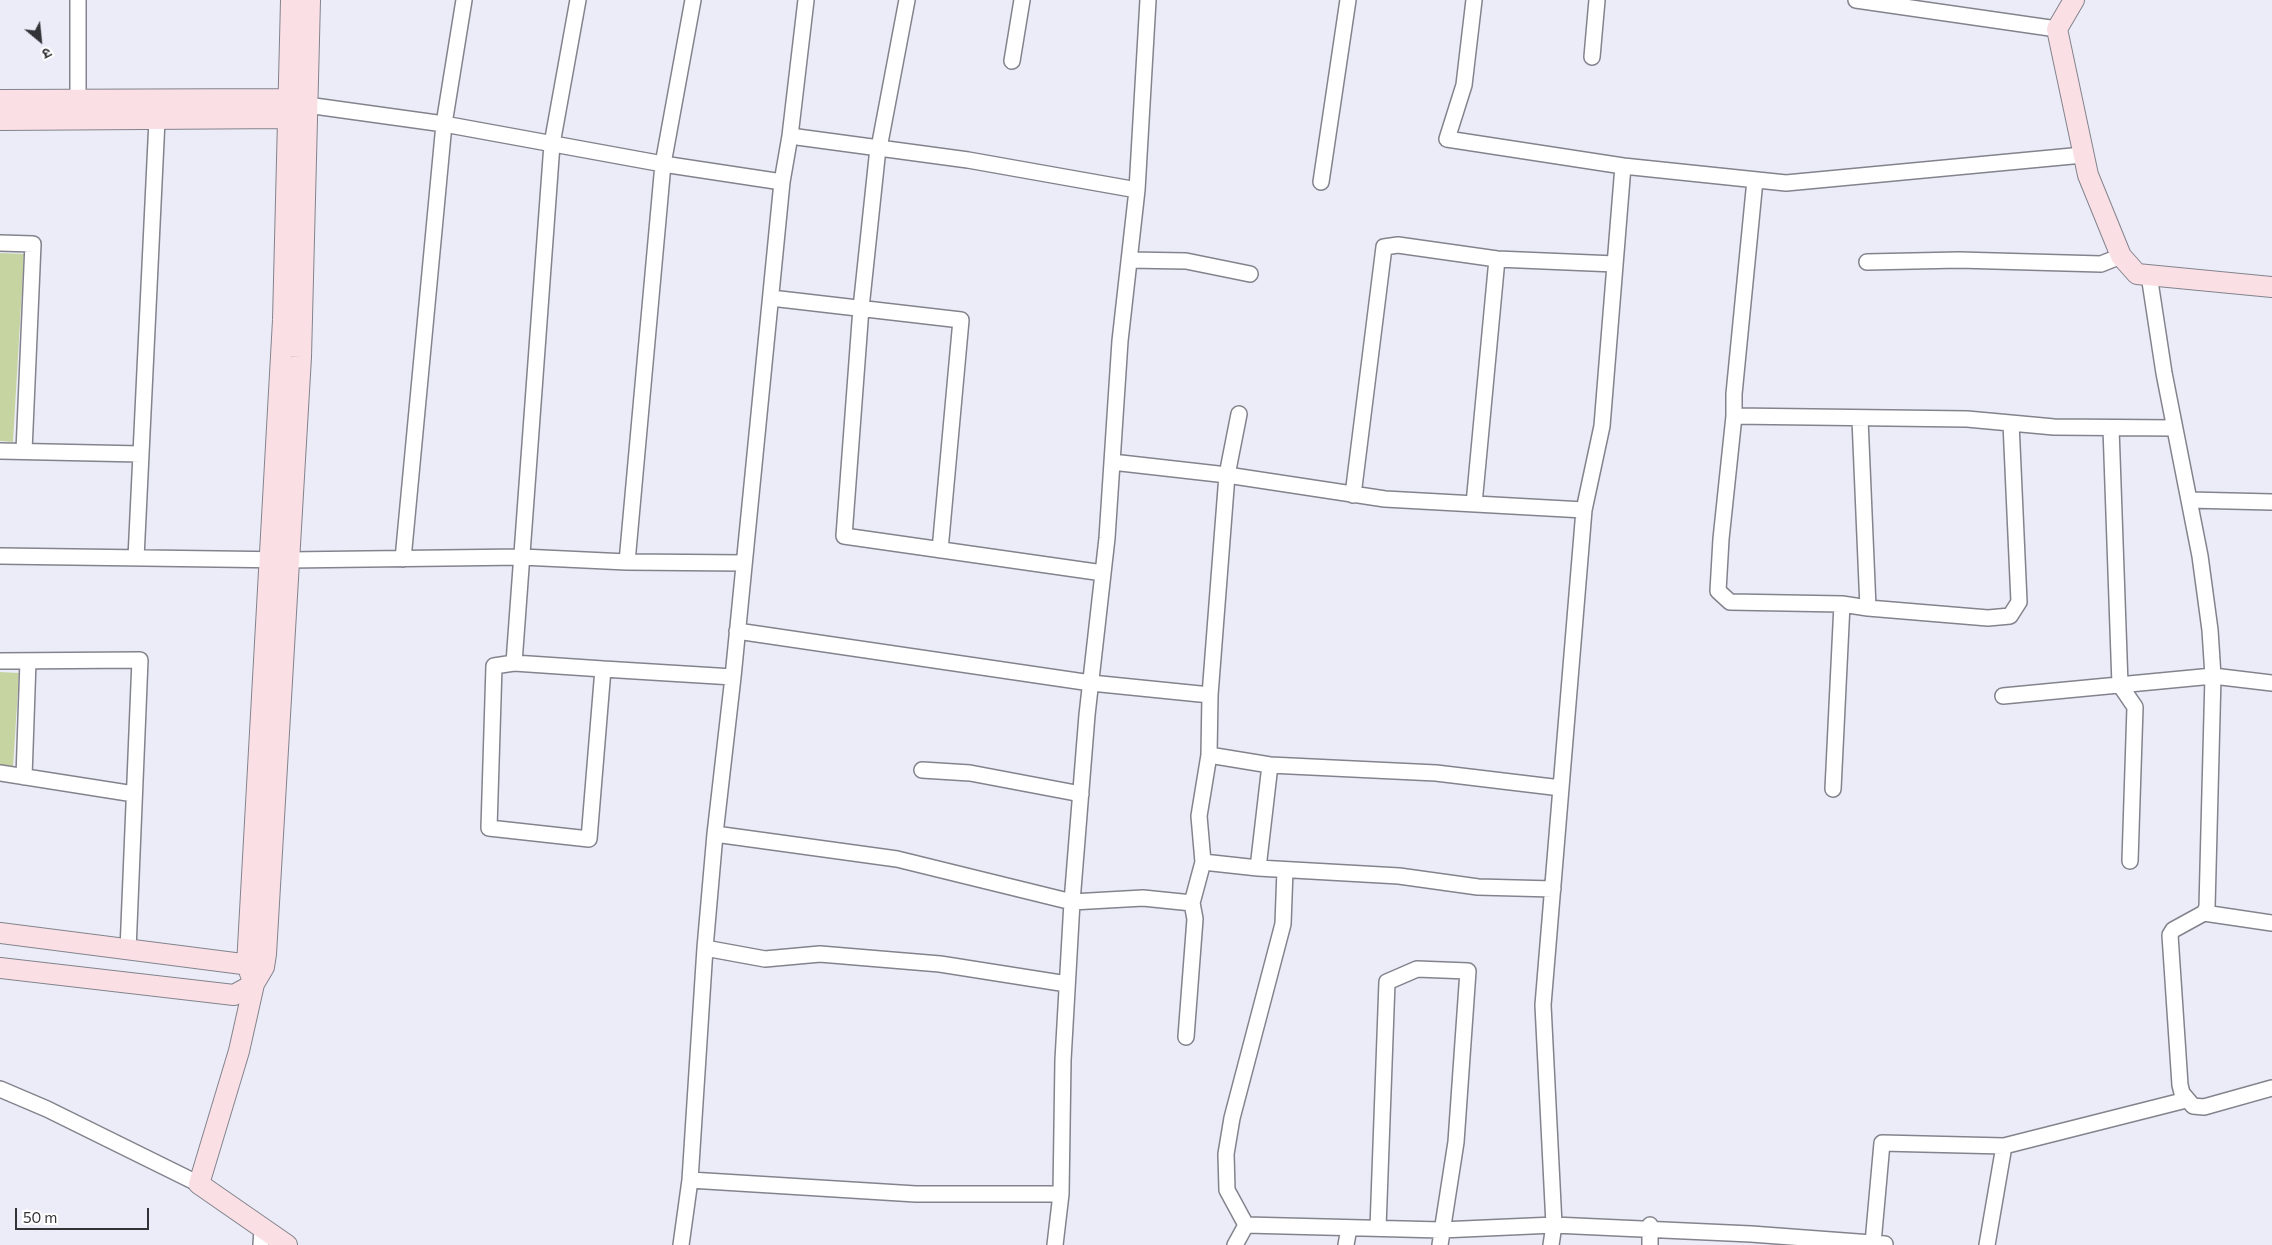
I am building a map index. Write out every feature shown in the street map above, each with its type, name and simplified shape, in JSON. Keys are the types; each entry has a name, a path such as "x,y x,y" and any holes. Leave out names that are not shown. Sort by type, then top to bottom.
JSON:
{"street":[{"path":"78,0 78,100"},
{"path":"199,1184 239,1051 254,984 256,966 280,560 301,357 291,0"},
{"path":"295,107 310,0"},
{"path":"403,559 444,124 464,0"},
{"path":"514,662 552,144 578,0"},
{"path":"627,562 663,164 693,0"},
{"path":"681,1245 690,1180 704,948 715,834 738,631 782,182 790,136 806,0"},
{"path":"907,0 880,148 878,148 861,308 844,536 1103,573"},
{"path":"1012,61 1022,0"},
{"path":"1055,1245 1061,1194 1063,1060 1072,902 1091,683 1103,573 1120,341 1136,190 1148,0"},
{"path":"1321,182 1348,0"},
{"path":"1474,0 1464,85 1447,139 1623,166 1786,183 2083,155"},
{"path":"1592,57 1597,0"},
{"path":"1856,0 2057,29"},
{"path":"2074,0 2057,29 2088,175 2120,256 2137,274 2272,286"},
{"path":"0,100 78,100 295,107 444,124 663,164 782,182"},
{"path":"0,120 156,120 295,107"},
{"path":"136,558 156,120"},
{"path":"790,136 968,160 1136,190"},
{"path":"1552,1245 1554,1225 1543,1005 1584,510 1602,426 1623,166"},
{"path":"1756,180 1734,394 1734,416 1721,539 1718,591 1730,602 1842,604 1988,618 2010,616 2019,602 2011,423"},
{"path":"0,243 33,244 24,451"},
{"path":"1353,494 1384,247 1398,245 1497,260 1615,264"},
{"path":"1867,262 1959,260 2102,264 2120,256"},
{"path":"1129,260 1186,262 1250,274"},
{"path":"1474,504 1497,260"},
{"path":"2149,275 2174,428 2200,556 2210,630 2213,676 2207,908 2204,913 2173,930 2170,935 2180,1085 2186,1100 2193,1106 2204,1107 2272,1088"},
{"path":"771,298 961,320 940,550"},
{"path":"1186,1037 1195,920 1192,903 1203,862 1199,816 1208,755 1210,695 1227,475 1239,414"},
{"path":"1734,416 1967,419 2054,428 2174,428"},
{"path":"1860,419 1868,608"},
{"path":"2111,428 2120,684 2135,707 2130,861"},
{"path":"0,451 141,454"},
{"path":"1112,462 1227,475 1385,499 1584,510"},
{"path":"2188,500 2272,502"},
{"path":"0,556 280,560 522,557 627,562 744,562"},
{"path":"1833,789 1842,604"},
{"path":"738,631 1091,683 1210,695"},
{"path":"24,776 28,660"},
{"path":"0,661 140,660 128,950"},
{"path":"604,669 589,839 489,828 494,666 514,662 733,677"},
{"path":"2003,696 2213,676 2272,683"},
{"path":"1208,755 1270,765 1436,774 1561,788"},
{"path":"1258,868 1270,765"},
{"path":"922,770 970,773 1081,794"},
{"path":"0,773 134,794"},
{"path":"715,834 897,859 1072,902 1143,898 1192,903"},
{"path":"1203,862 1285,870 1399,876 1478,887 1553,889"},
{"path":"1246,1225 1227,1190 1226,1154 1232,1118 1283,924 1285,870"},
{"path":"2204,913 2272,923"},
{"path":"0,933 256,966"},
{"path":"704,948 765,959 820,954 940,964 1067,984"},
{"path":"0,968 234,995 254,984"},
{"path":"1378,1228 1387,982 1417,969 1468,971 1456,1142 1440,1237"},
{"path":"0,1089 47,1109 199,1184 261,1237 287,1245"},
{"path":"1246,1225 1378,1228 1440,1237 1554,1225 1650,1227 1751,1239 1879,1244 1882,1143 2004,1146 2186,1100"},
{"path":"1987,1245 2004,1146"},
{"path":"690,1180 916,1194 1061,1194"},
{"path":"1235,1245 1246,1225"},
{"path":"1650,1227 1650,1245"},
{"path":"1346,1245 1349,1228"}],"green space":[{"path":"0,253 24,254 13,442 0,441"},
{"path":"0,672 19,673 13,768 0,766"}]}
